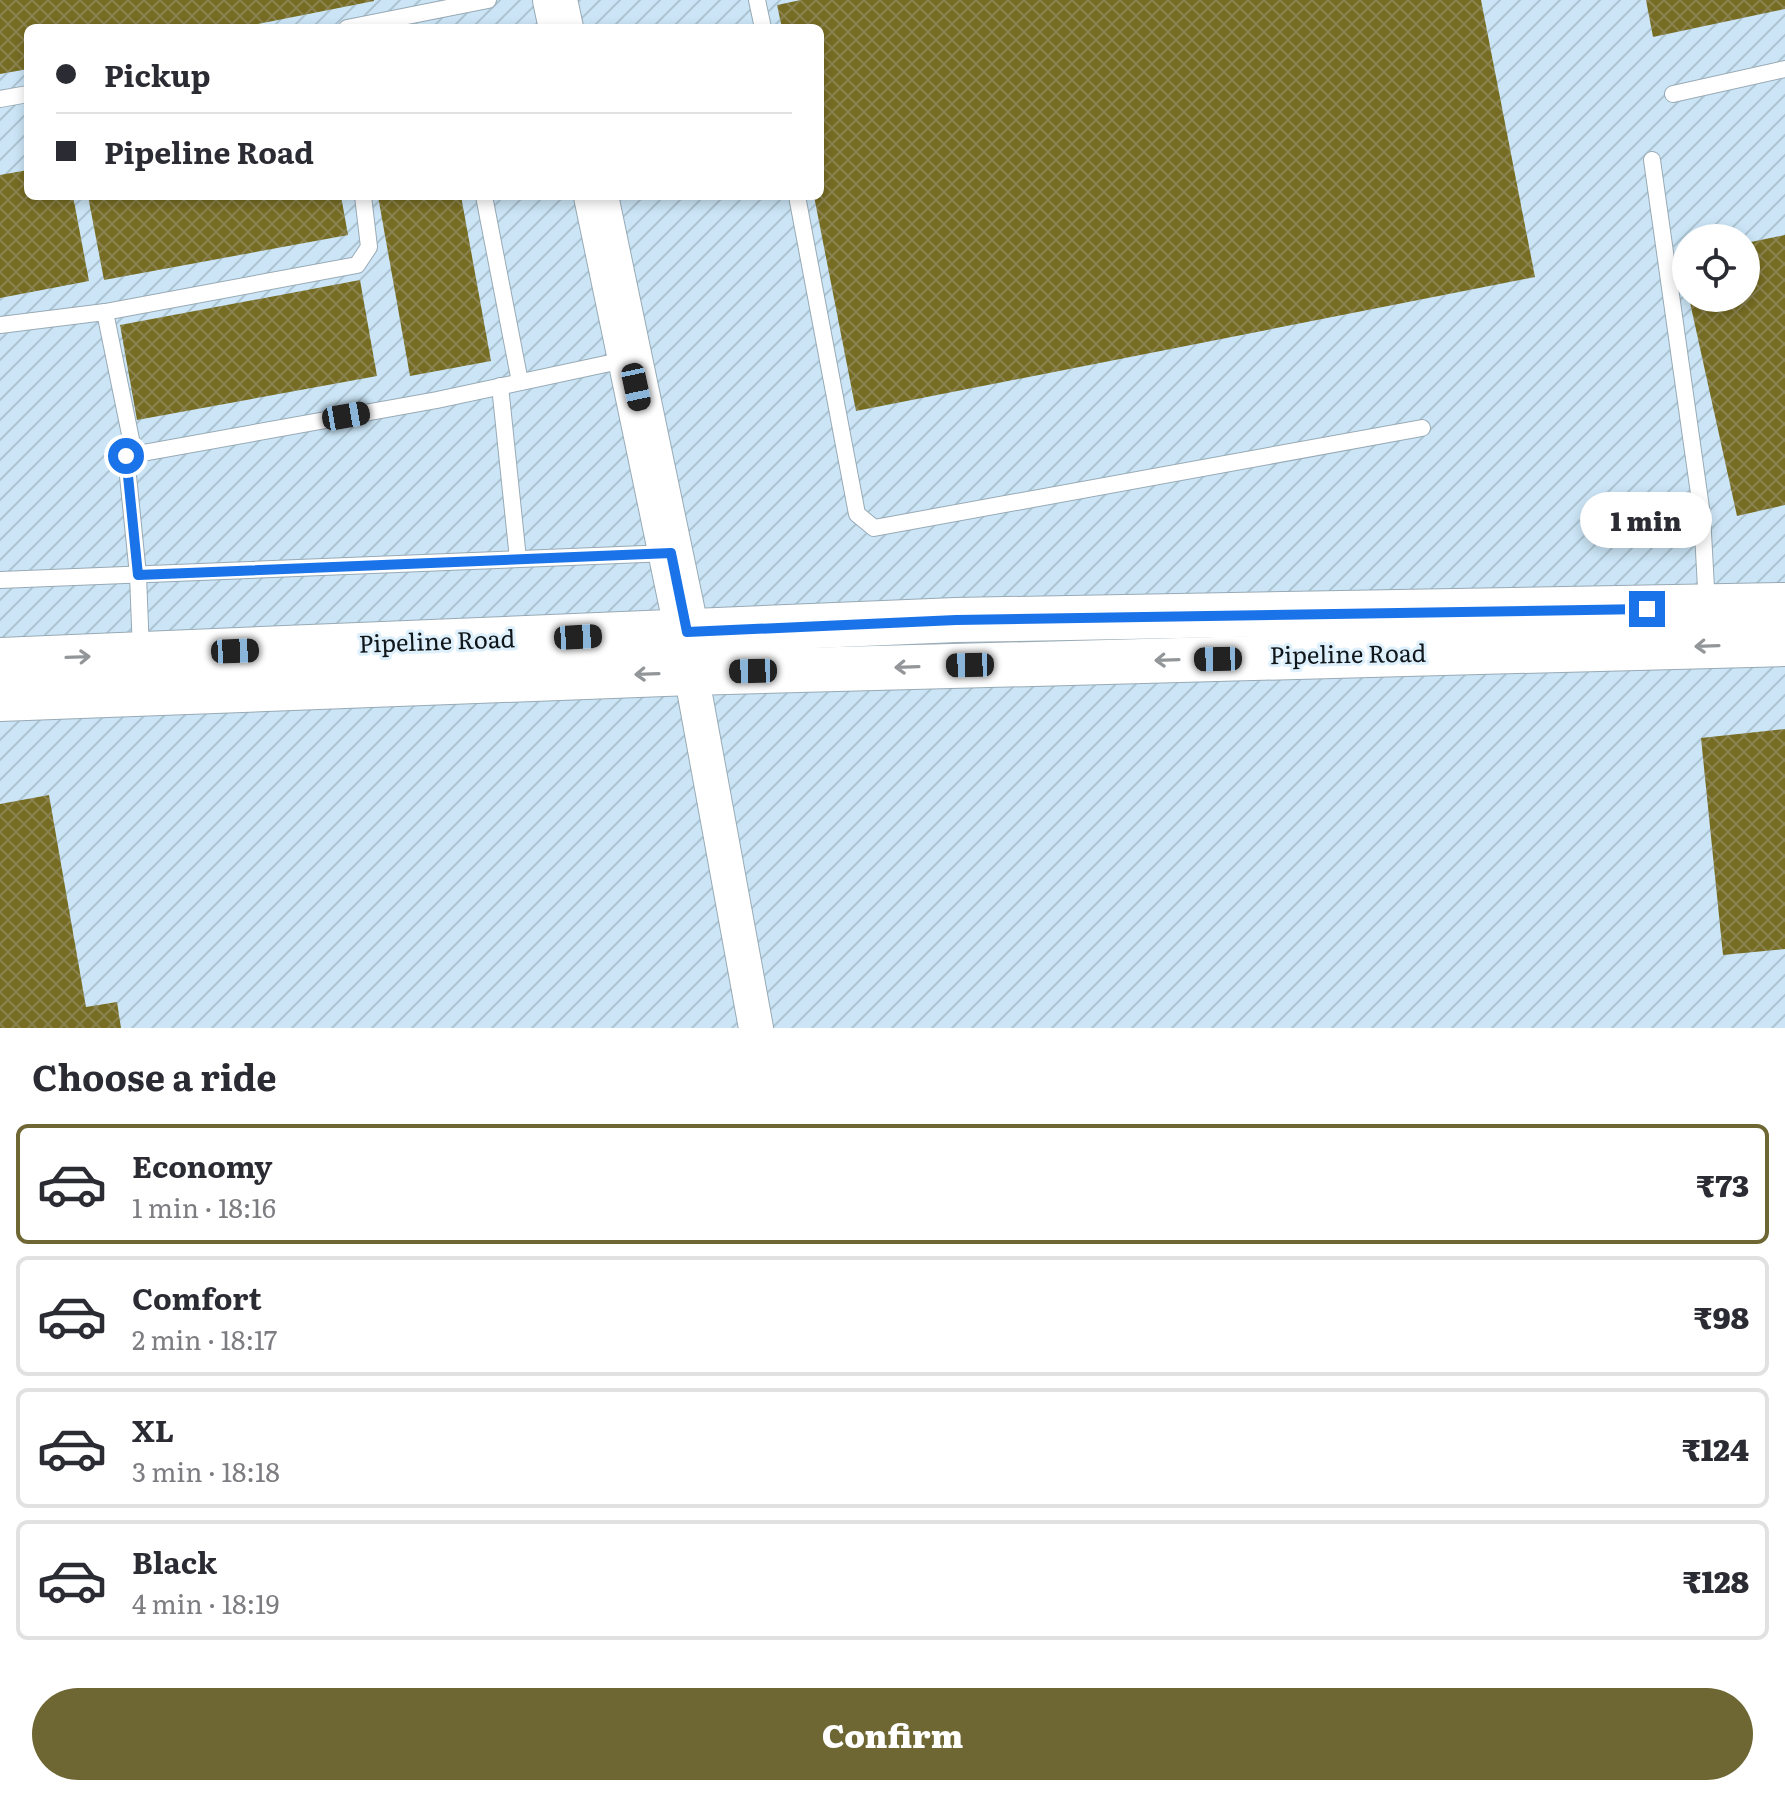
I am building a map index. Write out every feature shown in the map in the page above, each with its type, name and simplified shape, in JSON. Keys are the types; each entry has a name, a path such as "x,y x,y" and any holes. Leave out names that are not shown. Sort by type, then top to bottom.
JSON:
{"main road":[{"path":"555,0 560,24"},
{"path":"597,200 689,652"},
{"name":"Pipeline Road","path":"1405,633 1708,608 1785,605"},
{"name":"Pipeline Road","path":"0,660 141,654 689,652 1405,633 1785,644"},
{"name":"Pipeline Road","path":"0,699 689,652"}],"street":[{"path":"689,652 756,1028"}],"lane":[{"path":"367,24 488,0"},
{"path":"757,0 762,24"},
{"path":"1673,94 1785,69"},
{"path":"0,99 24,95"},
{"path":"1652,160 1702,515 1708,608"},
{"path":"0,325 105,312 357,265 369,247 363,200"},
{"path":"485,200 520,382"},
{"path":"798,200 857,514 874,528 1422,428"},
{"path":"105,312 134,454"},
{"path":"141,654 138,575 126,456 437,400 630,359"},
{"path":"500,386 518,559"},
{"path":"0,580 671,553"}],"shaded area":[{"path":"0,0 1785,0 1785,1028 0,1028"}],"building":[{"path":"0,0 374,0 257,24 24,24 24,70 0,74"},
{"path":"801,0 1481,0 1535,277 856,411 815,200 824,200 824,24 781,24 777,5"},
{"path":"1646,0 1785,0 1785,9 1653,37"},
{"path":"24,171 24,200 74,200 89,281 0,298 0,175"},
{"path":"89,200 342,200 348,235 104,280"},
{"path":"379,200 462,200 491,361 410,376"},
{"path":"1785,235 1785,505 1737,516 1692,312 1760,312 1760,240"},
{"path":"360,280 377,376 137,420 120,325"},
{"path":"1785,729 1785,949 1723,955 1701,738"},
{"path":"49,795 86,1007 117,1002 121,1028 0,1028 0,804"}],"route":[{"path":"126,456 138,575 671,553 687,632 956,620 1647,609"}]}
